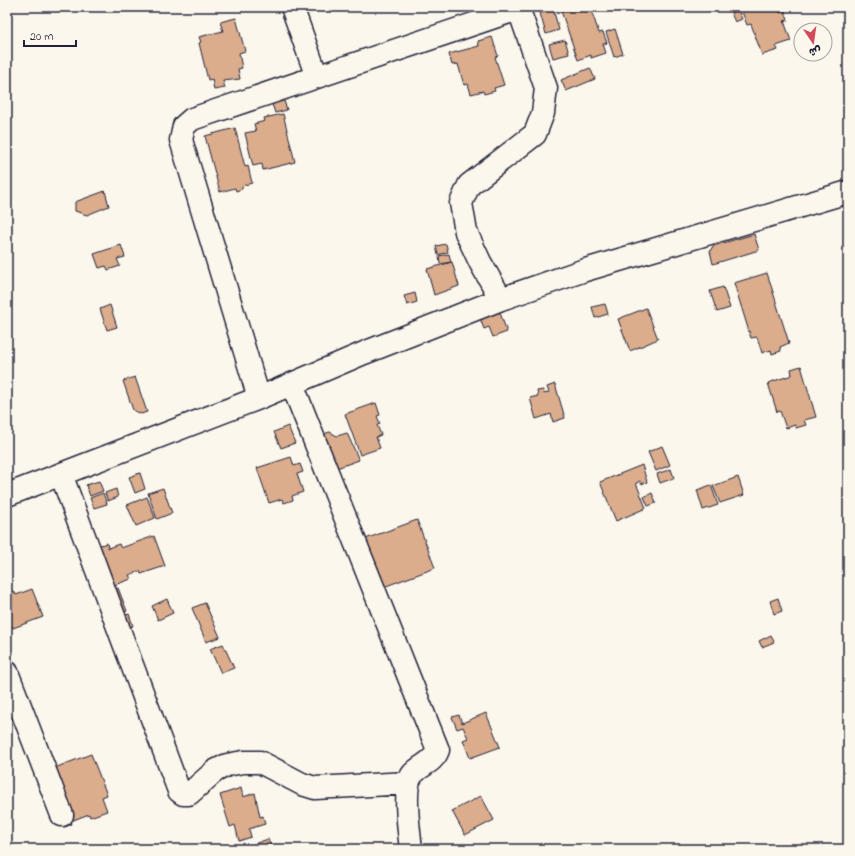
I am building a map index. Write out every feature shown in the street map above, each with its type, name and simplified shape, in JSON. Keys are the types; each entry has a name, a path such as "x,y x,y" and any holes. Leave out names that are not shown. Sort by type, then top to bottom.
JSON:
{"street":[{"path":"292,7 317,77"},
{"path":"259,398 182,140 184,126 192,119 518,8 546,88 543,113 535,134 469,185 461,203 466,232 480,262 501,299"},
{"path":"7,495 259,398 364,353 501,299 582,271 848,192"},
{"path":"292,384 438,750 436,757 412,774 408,783 408,820 411,849"},
{"path":"61,474 179,791 183,794 189,794 214,770 227,765 243,762 260,762 302,784 315,788 408,783"},
{"path":"7,672 62,815"}],"building":[{"path":"590,7 599,33 603,32 607,43 603,44 606,53 591,58 591,55 578,60 560,8"},
{"path":"748,7 778,7 780,13 785,11 788,20 784,21 791,41 776,46 778,50 762,55 751,24 747,25 741,9"},
{"path":"553,9 559,30 546,34 540,13"},
{"path":"738,10 742,19 735,22 731,13"},
{"path":"236,18 245,51 239,53 242,68 238,69 240,79 223,81 225,88 214,90 212,79 208,80 199,43 201,42 199,37 223,31 220,22"},
{"path":"615,29 623,54 614,57 606,32"},
{"path":"492,37 498,56 495,57 504,85 494,88 495,91 484,94 483,91 471,94 468,84 464,85 458,64 452,65 449,54 479,46 478,41"},
{"path":"565,40 569,54 553,58 549,44"},
{"path":"590,68 595,79 566,91 561,80"},
{"path":"283,98 287,110 275,113 271,101"},
{"path":"283,114 295,162 263,170 262,164 253,166 245,133 256,131 254,124 265,121 264,118"},
{"path":"235,128 245,167 248,166 252,183 242,186 242,189 236,191 235,188 220,192 205,136"},
{"path":"105,191 109,206 87,215 75,211 75,202"},
{"path":"754,234 759,250 713,264 710,251 713,246"},
{"path":"446,244 448,252 438,255 436,246"},
{"path":"121,245 125,257 117,259 120,266 108,270 106,266 99,268 94,254"},
{"path":"449,254 451,262 440,264 439,256"},
{"path":"452,262 459,286 434,295 427,269"},
{"path":"767,273 789,343 780,347 781,351 772,354 771,350 762,353 757,337 751,338 734,283"},
{"path":"723,287 730,308 717,312 710,291"},
{"path":"415,293 417,302 407,305 404,296"},
{"path":"605,304 608,314 595,318 592,307"},
{"path":"110,305 117,327 107,330 100,309"},
{"path":"646,308 658,339 630,351 618,319"},
{"path":"499,310 507,332 493,337 489,327 484,329 480,318"},
{"path":"801,366 816,417 804,420 806,425 796,428 795,425 786,428 780,411 777,412 768,383 792,375 791,369"},
{"path":"135,377 147,412 141,414 133,410 123,381"},
{"path":"555,384 565,418 553,422 551,414 536,419 530,398 538,396 537,391 543,390 544,394 549,392 547,387"},
{"path":"376,403 380,415 377,416 380,424 377,425 381,435 376,437 380,448 360,455 345,414"},
{"path":"288,426 295,443 281,448 274,432"},
{"path":"330,432 337,436 347,433 359,460 331,470 323,434"},
{"path":"662,446 670,465 656,471 648,452"},
{"path":"291,457 294,466 300,464 303,472 297,474 303,492 292,496 293,500 284,503 282,499 269,503 257,468"},
{"path":"642,465 647,482 641,484 640,481 636,483 646,508 616,521 600,482"},
{"path":"671,469 674,478 660,483 657,474"},
{"path":"140,473 145,489 135,493 129,477"},
{"path":"738,477 744,495 720,503 713,486"},
{"path":"99,481 103,491 90,496 86,485"},
{"path":"711,485 718,505 703,510 697,490"},
{"path":"163,488 172,513 157,519 148,493"},
{"path":"116,489 118,497 108,501 105,493"},
{"path":"103,493 107,504 94,508 90,498"},
{"path":"652,493 656,503 648,506 644,497"},
{"path":"147,497 155,518 136,526 127,505"},
{"path":"417,520 435,568 378,589 360,541"},
{"path":"154,536 165,566 141,574 140,571 129,575 131,579 106,588 92,548 107,543 108,548 119,544 121,548"},
{"path":"118,588 127,611 115,615 107,593"},
{"path":"32,589 43,617 13,628 12,626 7,628 7,594 14,591 16,595"},
{"path":"778,598 782,611 774,614 770,601"},
{"path":"167,599 173,613 158,620 152,606"},
{"path":"205,603 220,637 206,642 192,608"},
{"path":"129,614 133,626 124,630 119,618"},
{"path":"771,635 774,642 762,647 759,641"},
{"path":"223,644 234,668 221,673 210,649"},
{"path":"486,713 500,747 470,758 463,740 468,738 463,727 457,729 452,717 459,715 462,723"},
{"path":"91,754 107,795 102,797 107,811 90,817 89,814 71,821 72,824 65,827 44,772"},
{"path":"241,788 243,797 255,793 260,817 263,816 265,824 249,829 251,837 239,841 235,825 230,827 220,795"},
{"path":"481,796 494,820 465,835 452,811"},
{"path":"268,839 272,849 256,849 254,844"}]}
